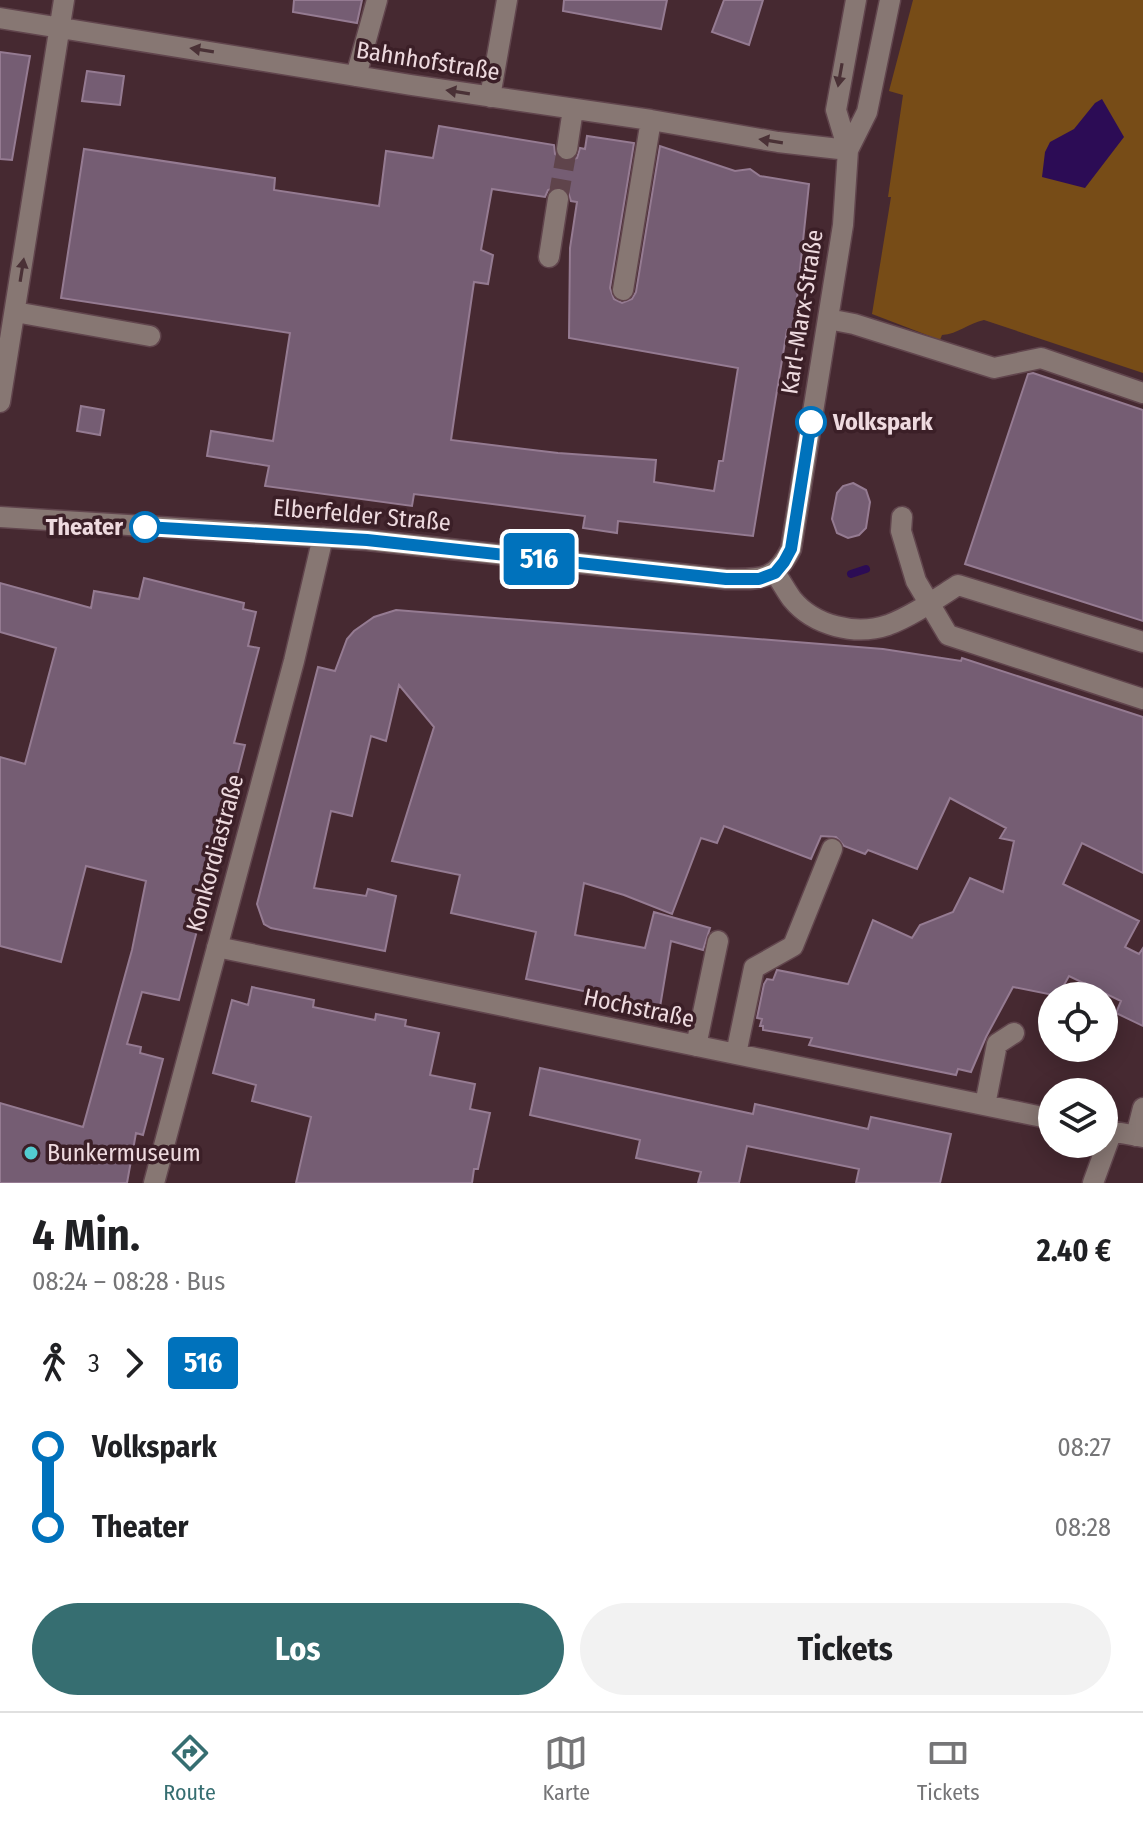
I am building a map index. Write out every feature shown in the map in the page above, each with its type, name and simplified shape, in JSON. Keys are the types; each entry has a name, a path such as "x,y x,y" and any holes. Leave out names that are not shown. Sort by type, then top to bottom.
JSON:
{"street":[{"path":"0,402 64,0"},
{"path":"356,76 377,0"},
{"path":"490,97 507,0"},
{"name":"Karl-Marx-Straße","path":"775,573 791,549 843,225 848,150 836,110 856,0"},
{"name":"Karl-Marx-Straße","path":"848,150 867,112 890,0"},
{"name":"Bahnhofstraße","path":"0,18 778,142 848,150"},
{"path":"567,149 573,109"},
{"path":"623,290 651,120"},
{"path":"549,257 558,199"},
{"path":"15,312 150,336"},
{"path":"828,319 854,324 994,368 1041,358 1143,393"},
{"name":"Elberfelder Straße","path":"0,517 323,537 726,579 759,579 775,573"},
{"path":"902,517 901,531 916,581 948,635 1143,699"},
{"name":"Konkordiastraße","path":"154,1183 297,647 323,537"},
{"path":"775,573 792,600 809,615 843,627 863,630 888,625 958,585 1143,642"},
{"path":"736,1054 754,968 793,946 832,849"},
{"path":"696,1046 718,941"},
{"name":"Hochstraße","path":"217,947 1038,1116"},
{"path":"985,1105 1003,1072 1012,1040"},
{"path":"1118,1132 1140,1137 1143,1108"},
{"path":"1093,1183 1100,1158"}],"shaded area":[{"name":"Volkspark","path":"913,0 1143,0 1143,373 984,320 942,335 940,340 872,314 891,197 888,197 903,95 889,91"},
{"path":"1102,99 1124,137 1085,188 1042,177 1045,152 1050,142 1074,129"}],"building":[{"path":"294,0 362,0 357,23 293,12"},
{"path":"564,0 667,0 661,29 563,11"},
{"path":"724,0 763,0 749,45 712,32"},
{"path":"0,52 30,56 12,160 0,159"},
{"path":"87,71 124,76 120,105 82,101"},
{"path":"439,126 554,145 555,154 566,162 577,158 580,148 585,149 587,136 634,143 610,288 614,299 622,303 632,299 636,292 660,146 735,171 750,169 760,176 809,184 797,298 801,331 787,330 753,536 618,521 617,533 583,528 585,516 414,494 412,506 265,486 269,466 207,456 211,431 273,441 290,333 61,298 84,149 275,178 274,190 379,206 386,151 433,158","holes":["559,186 567,189 571,201 577,202 570,248 569,338 738,368 723,461 719,461 714,491 654,482 656,460 558,453 451,440 474,282 488,284 493,255 481,250 492,189 545,197 548,190"]},
{"path":"1033,373 1143,410 1143,621 965,564 1028,374"},
{"path":"81,406 104,410 100,435 77,431"},
{"path":"853,483 866,490 870,502 866,528 859,535 848,538 837,533 832,519 837,493 843,486"},
{"path":"144,578 244,603 243,609 256,612 248,646 259,648 234,743 245,745 179,1000 142,992 127,1044 141,1047 140,1053 163,1059 143,1135 136,1133 127,1183 0,1183 0,1103 83,1127 132,950 146,881 86,866 61,962 0,946 0,757 25,764 56,648 0,632 0,583 91,608 94,591 139,599"},
{"path":"396,610 883,649 961,661 962,658 1143,717 1143,873 1082,843 1063,884 1139,921 1125,947 1139,954 1143,948 1143,1026 1118,1014 1121,1001 1118,1000 1118,982 1081,982 1069,976 1066,982 1038,982 1038,992 1013,987 971,1072 958,1069 956,1075 809,1045 812,1038 763,1030 760,1026 762,1019 757,1018 764,984 767,979 773,980 777,970 848,984 873,920 912,938 920,925 953,912 970,878 1003,892 1014,841 1000,838 1006,828 950,798 917,869 868,850 865,854 844,846 836,837 821,836 811,859 724,826 717,843 701,838 672,914 584,883 575,935 645,948 654,912 710,928 703,950 671,941 660,1007 526,979 536,932 451,913 460,875 392,861 434,727 399,685 386,741 371,736 352,816 331,811 314,888 366,896 368,889 396,896 385,951 271,928 264,924 257,904 318,667 335,671 347,639 374,617"},
{"path":"252,987 314,1000 313,1007 375,1020 376,1014 406,1020 405,1026 439,1033 430,1075 475,1084 470,1109 490,1113 472,1183 296,1183 311,1117 252,1101 256,1085 213,1073 232,1000 248,1005"},
{"path":"540,1068 753,1114 755,1104 868,1129 871,1117 951,1134 940,1183 856,1183 859,1169 747,1146 739,1183 698,1183 701,1172 636,1158 640,1140 530,1115"}],"waterway":[{"path":"851,574 866,569"}],"tunnel":[{"path":"558,199 567,149"}],"bus line":[{"name":"516","path":"145,527 367,540 726,579 759,579 775,573 791,549 811,422"}],"place":[{"name":"Volkspark","path":"811,422"},
{"name":"Theater","path":"145,527"},
{"name":"Bunkermuseum","path":"31,1153"}]}
